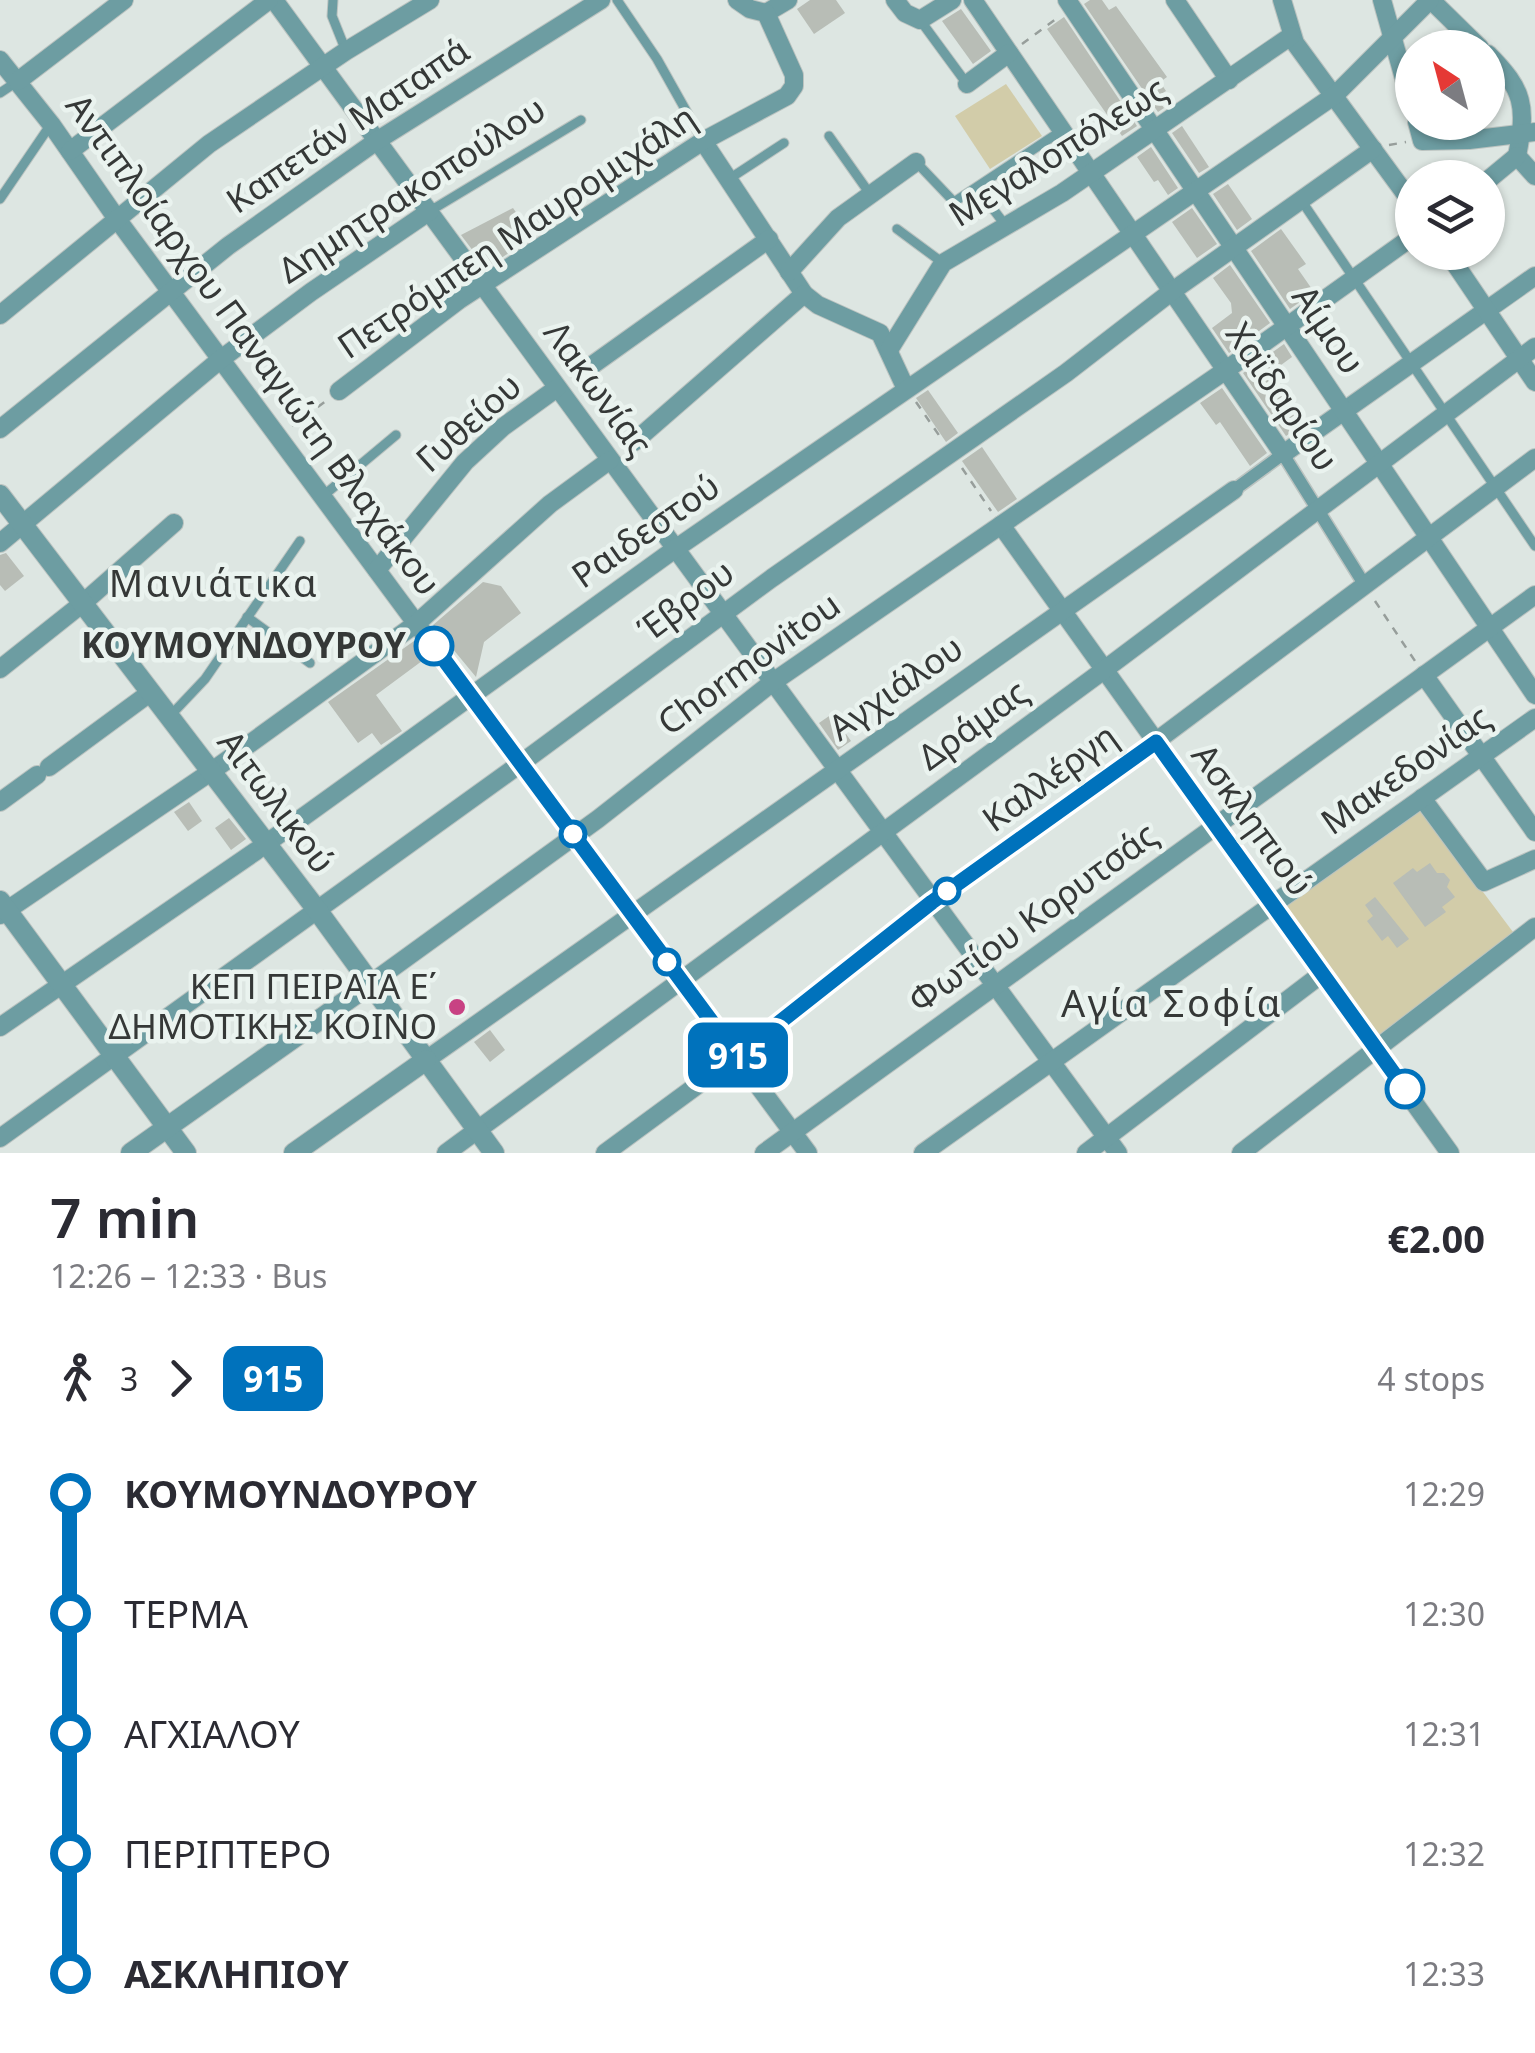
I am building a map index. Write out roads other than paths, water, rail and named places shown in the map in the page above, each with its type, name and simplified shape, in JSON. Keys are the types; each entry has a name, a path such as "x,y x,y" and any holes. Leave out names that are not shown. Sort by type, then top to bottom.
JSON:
{"street":[{"path":"18,81 124,0"},
{"path":"70,151 272,0"},
{"name":"Λακωνίας","path":"272,0 1118,1153"},
{"path":"0,315 209,144 430,0"},
{"name":"Καπετάν Ματαπά","path":"0,429 228,246 378,140 600,0"},
{"path":"737,0 766,13 788,0"},
{"path":"895,0 905,14 920,20 952,0"},
{"name":"Χαϊδαρίου","path":"973,0 1283,454 1364,584"},
{"path":"1175,0 1229,80"},
{"path":"1282,0 1291,36 1395,179"},
{"path":"1382,0 1395,41"},
{"path":"1431,0 1462,30"},
{"name":"Ραιδεστού","path":"0,1027 675,549 1335,96 1431,0"},
{"name":"Αίμου","path":"1070,4 1535,695"},
{"name":"Πετρόμπεη Μαυρομιχάλη","path":"339,391 483,286 704,141 787,96 794,86 789,63 766,13"},
{"name":"Μεγαλοπόλεως","path":"889,350 943,263 1090,174 1291,36"},
{"path":"967,84 1009,54"},
{"name":"Αντιπλοίαρχου Παναγιώτη Βλαχάκου","path":"0,60 808,1153"},
{"path":"1505,67 1526,84 1528,133 1517,156 1505,166"},
{"path":"704,141 804,294 818,305 872,326 880,333 906,389"},
{"name":"Έβρου","path":"0,1138 722,614 1066,373 1171,292 1373,149"},
{"path":"1517,156 1535,176"},
{"path":"789,272 838,218 916,162"},
{"name":"Δημητρακοπούλου","path":"0,543 221,359 430,211"},
{"path":"591,366 769,239"},
{"name":"Chormovitou","path":"131,1153 574,836 773,682 1395,249"},
{"path":"1459,270 1535,382"},
{"name":"Αγχιάλου","path":"294,1153 1535,276"},
{"path":"634,442 804,294"},
{"name":"Δράμας","path":"446,1153 1104,670 1535,346"},
{"name":"Γυθείου","path":"377,570 465,462 503,427 557,388"},
{"name":"Καλλέργη","path":"605,1153 737,1056 932,902 1156,742 1535,458"},
{"path":"186,1153 2,908 212,771 417,624 550,504 610,460"},
{"name":"Αιτωλικού","path":"0,496 317,910 494,1153"},
{"path":"0,669 83,604 174,523"},
{"name":"Ασκληπιού","path":"1001,526 1216,826 1326,971 1446,1147"},
{"name":"Φωτίου Κορυτσάς","path":"764,1153 1535,595"},
{"path":"1424,675 1535,832"},
{"path":"0,802 151,692"},
{"name":"Μακεδονίας","path":"923,1153 1535,718"},
{"path":"1422,798 1484,882 1535,858"},
{"path":"1240,1153 1535,927"},
{"path":"1086,1153 1326,971"},
{"path":"1424,1153 1446,1147"}],"lane":[{"path":"334,0 332,16 346,52"},
{"path":"616,0 657,58 704,141"},
{"path":"920,20 967,84"},
{"path":"0,92 18,81"},
{"name":"Δημητρακοπούλου","path":"430,211 581,120"},
{"path":"0,198 51,124"},
{"path":"916,162 954,202 1061,131"},
{"path":"829,136 870,194"},
{"path":"729,179 784,143"},
{"path":"977,188 1007,227"},
{"path":"1301,200 1535,546"},
{"path":"897,229 943,263"},
{"path":"323,496 396,435"},
{"path":"170,716 194,694 300,541"},
{"path":"247,617 310,662"}],"place":[{"name":"ΚΟΥΜΟΥΝΔΟΥΡΟΥ","path":"434,646"},
{"name":"ΚΕΠ ΠΕΙΡΑΙΑ Ε΄ ΔΗΜΟΤΙΚΗΣ ΚΟΙΝΟ","path":"457,1007"}],"district":[{"name":"Μανιάτικα","path":"214,584"},
{"name":"Αγία Σοφία","path":"1172,1004"}]}
